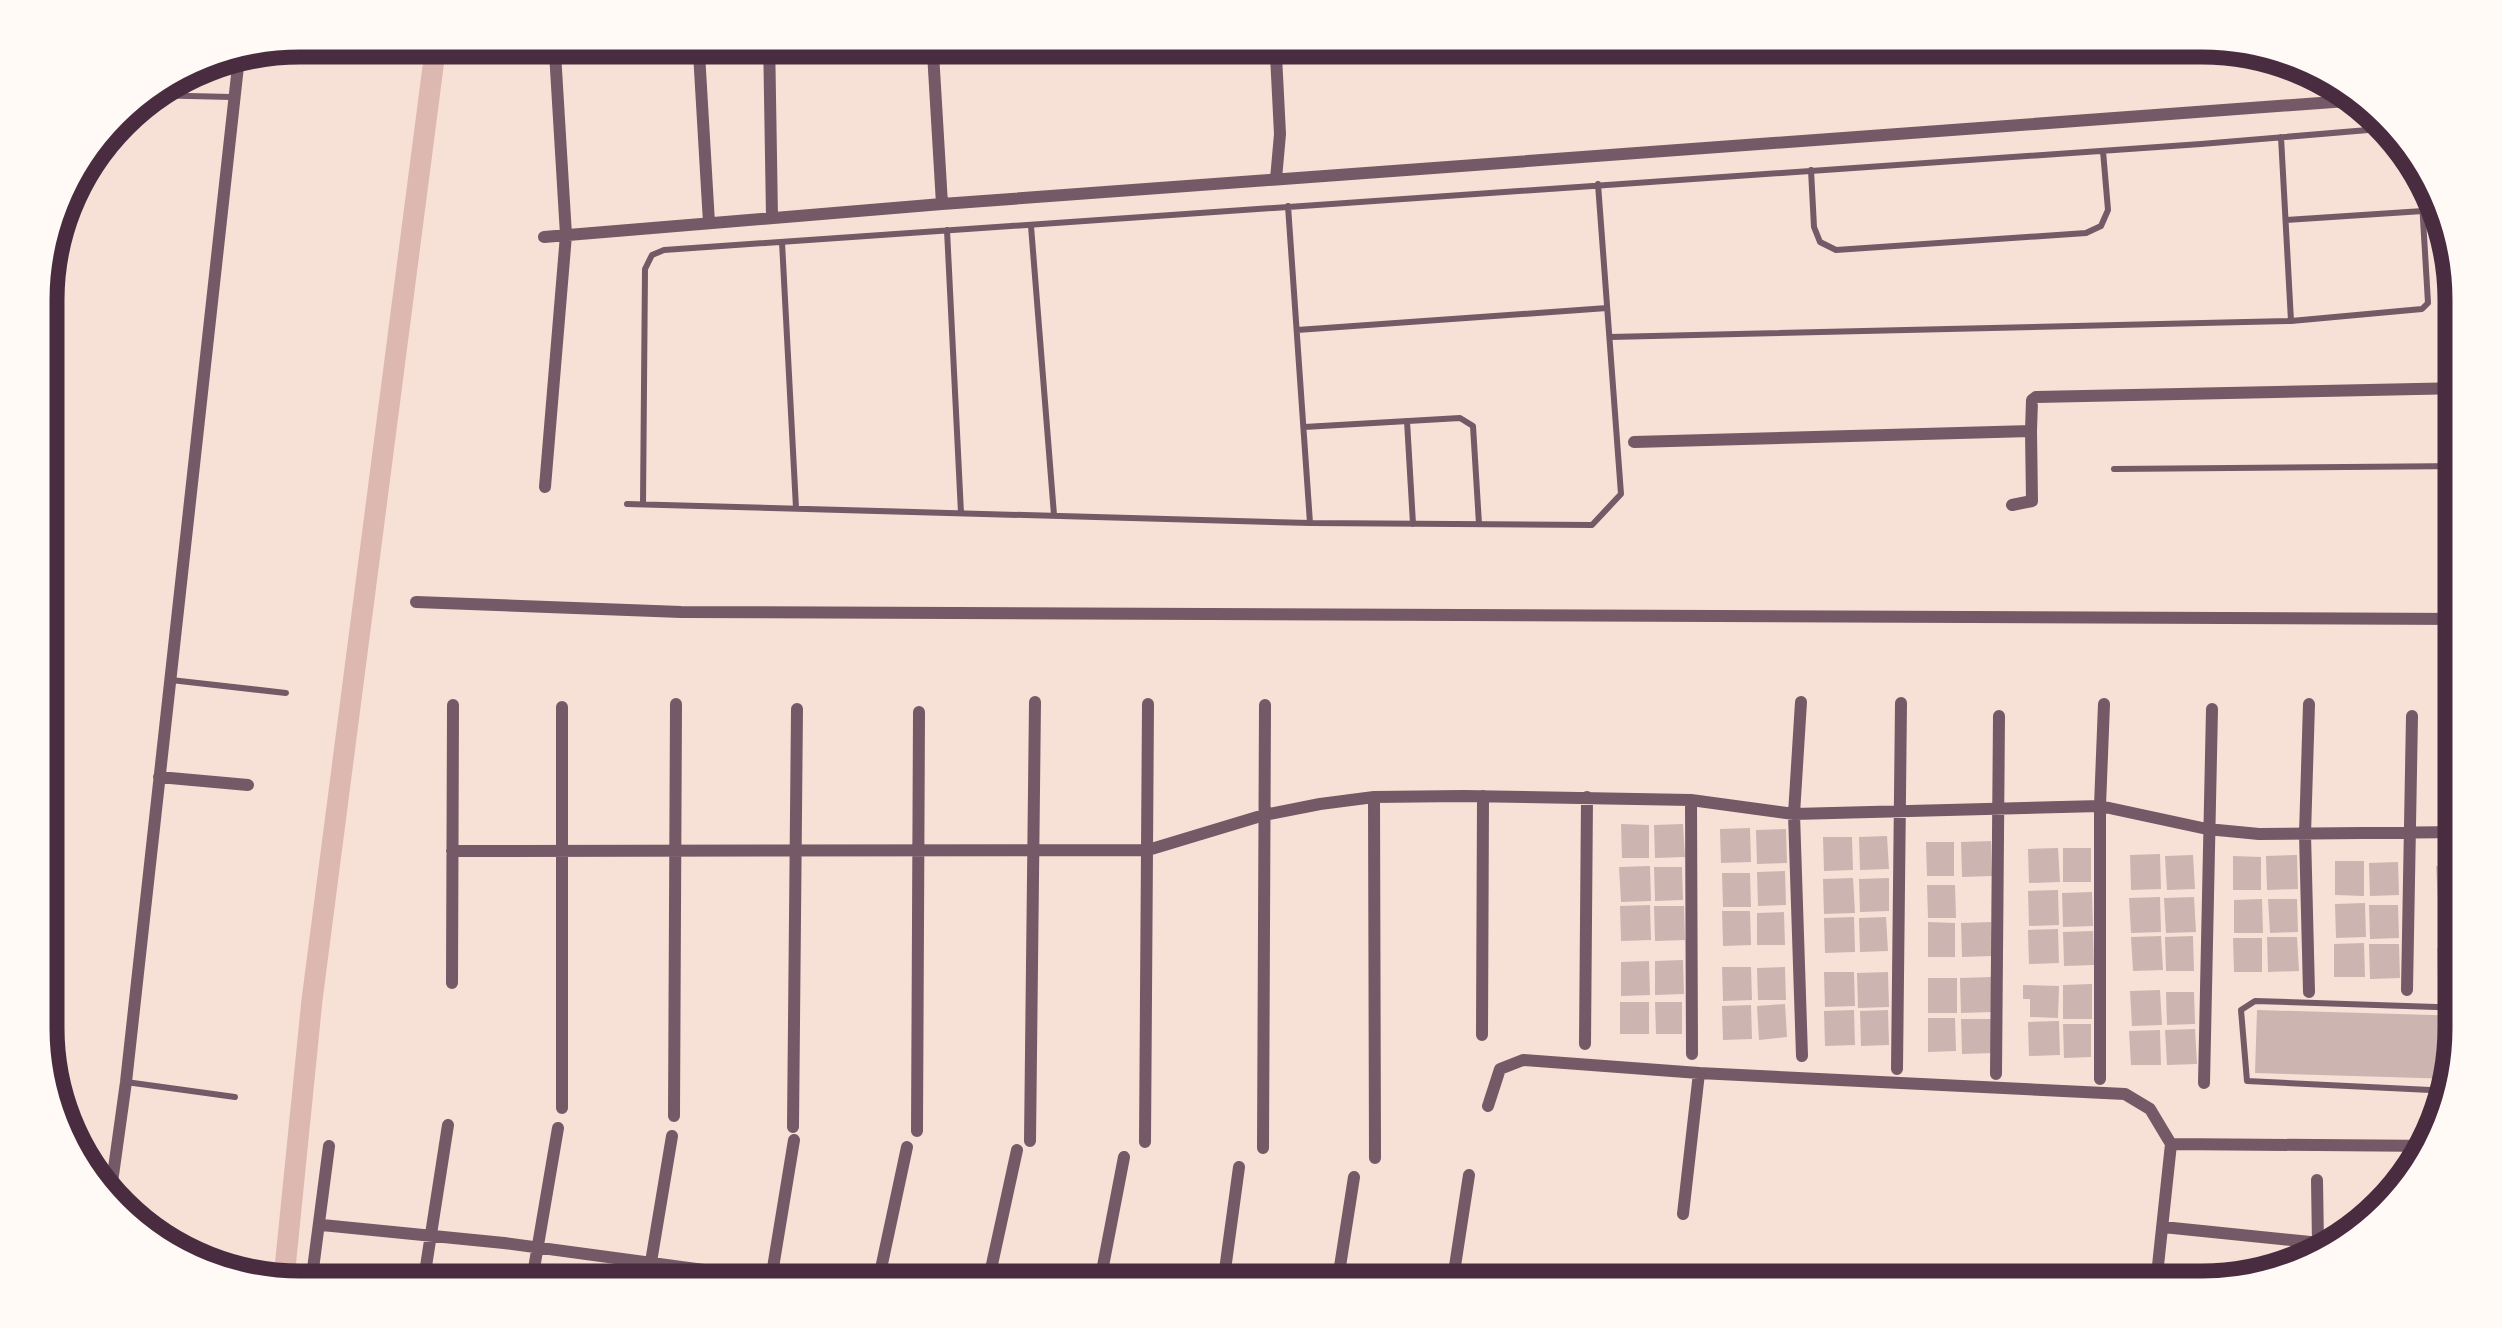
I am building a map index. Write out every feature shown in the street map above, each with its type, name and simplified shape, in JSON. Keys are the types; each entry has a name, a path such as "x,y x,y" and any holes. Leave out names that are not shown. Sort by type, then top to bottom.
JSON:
{"street":[{"path":"1276,57 1280,134 1276,179"},
{"path":"544,487 566,235 555,58"},
{"path":"699,58 709,223"},
{"path":"769,58 772,217"},
{"path":"933,58 942,204"},
{"path":"112,1182 238,65"},
{"path":"544,237 2341,101"},
{"path":"2012,505 2032,501 2032,400 2036,398 2445,388"},
{"path":"1634,442 2031,431"},
{"path":"416,602 704,613 2445,619"},
{"path":"1030,1142 1035,702"},
{"path":"1801,702 1794,814 1802,1056"},
{"path":"674,1116 676,704"},
{"path":"1145,1142 1148,704"},
{"path":"1897,1069 1900,704"},
{"path":"2101,1079 2104,704"},
{"path":"2308,704 2309,992"},
{"path":"452,983 453,705"},
{"path":"1263,1148 1265,705"},
{"path":"562,707 562,1108"},
{"path":"772,1271 793,1134 796,709"},
{"path":"2204,1083 2212,709"},
{"path":"917,1131 919,712"},
{"path":"1996,1074 2000,716"},
{"path":"2407,990 2412,716"},
{"path":"159,777 248,785"},
{"path":"1482,1035 1483,796"},
{"path":"1374,797 1375,1158"},
{"path":"452,851 1148,850 1264,815 1374,797 1691,800 1794,814 2100,806 2206,830 2445,833"},
{"path":"1585,1044 1587,797"},
{"path":"1691,800 1692,1054"},
{"path":"1488,1106 1500,1070 1523,1060 2125,1094 2150,1109 2171,1144 2158,1270"},
{"path":"1684,1214 1699,1073"},
{"path":"425,1271 448,1125"},
{"path":"534,1271 558,1128"},
{"path":"650,1271 672,1136"},
{"path":"2171,1144 2415,1145"},
{"path":"314,1271 329,1146"},
{"path":"881,1271 907,1147"},
{"path":"991,1271 1017,1150"},
{"path":"1102,1271 1124,1157"},
{"path":"1225,1271 1239,1167"},
{"path":"1454,1270 1469,1175"},
{"path":"1339,1270 1354,1177"},
{"path":"2317,1180 2318,1241"},
{"path":"322,1226 688,1271"},
{"path":"2163,1227 2314,1244"}],"lane":[{"path":"169,96 235,97"},
{"path":"643,504 645,269 652,255 664,250 2374,129"},
{"path":"2281,136 2290,321"},
{"path":"1811,170 1814,227 1820,242 1836,250 2086,233 2101,226 2108,211 2103,151"},
{"path":"627,504 1310,523 1592,525 1622,494 1598,184"},
{"path":"1610,337 2290,321 2425,307 2422,198"},
{"path":"1288,206 1310,523"},
{"path":"2285,220 2423,211"},
{"path":"1030,224 1054,515"},
{"path":"947,230 961,513"},
{"path":"782,242 796,508"},
{"path":"1297,330 1607,308"},
{"path":"1304,428 1460,418 1473,426 1479,524"},
{"path":"1407,422 1413,524"},
{"path":"2114,469 2445,466"},
{"path":"170,680 286,693"},
{"path":"2436,1090 2247,1081 2241,1010 2255,1001 2445,1007"},
{"path":"127,1082 235,1097"}],"building":[{"path":"1621,824 1649,825 1649,858 1622,858"},
{"path":"1683,824 1685,857 1655,858 1654,825"},
{"path":"1750,828 1751,862 1721,863 1720,829"},
{"path":"1786,829 1787,863 1757,864 1756,830"},
{"path":"1887,836 1889,869 1860,870 1859,837"},
{"path":"1823,837 1852,837 1853,870 1824,871"},
{"path":"1991,841 1992,876 1962,877 1961,842"},
{"path":"1926,842 1954,842 1954,876 1927,876"},
{"path":"2058,848 2060,882 2029,883 2028,849"},
{"path":"2063,848 2091,848 2091,882 2063,882"},
{"path":"2160,854 2161,889 2131,890 2130,855"},
{"path":"2193,855 2195,889 2167,890 2165,856"},
{"path":"2297,855 2298,889 2267,890 2266,856"},
{"path":"2233,856 2261,857 2261,890 2233,890"},
{"path":"2335,861 2364,861 2364,896 2335,895"},
{"path":"2398,862 2399,895 2370,896 2369,863"},
{"path":"1650,866 1651,901 1621,902 1619,867"},
{"path":"2436,866 2445,866 2445,901 2438,901"},
{"path":"1654,867 1682,867 1683,900 1655,901"},
{"path":"1785,871 1786,905 1758,906 1757,872"},
{"path":"1722,873 1750,873 1751,907 1723,907"},
{"path":"1853,878 1855,913 1824,914 1823,879"},
{"path":"1889,878 1889,911 1860,912 1859,879"},
{"path":"1927,885 1955,885 1956,918 1928,918"},
{"path":"2058,890 2059,925 2029,926 2028,891"},
{"path":"2092,892 2093,926 2063,927 2062,893"},
{"path":"2160,897 2161,932 2131,933 2129,898"},
{"path":"2194,897 2196,932 2166,933 2164,898"},
{"path":"2262,899 2263,933 2234,933 2234,900"},
{"path":"2268,899 2297,899 2298,932 2270,933"},
{"path":"2365,903 2366,937 2336,938 2335,904"},
{"path":"1650,905 1651,940 1621,941 1620,906"},
{"path":"2369,905 2398,905 2399,938 2370,939"},
{"path":"1654,906 1684,906 1685,940 1655,941"},
{"path":"2438,909 2445,909 2445,943 2439,943"},
{"path":"1722,911 1750,911 1751,945 1723,946"},
{"path":"1784,912 1785,945 1757,945 1757,913"},
{"path":"1854,917 1855,952 1825,953 1824,918"},
{"path":"1886,917 1888,951 1860,952 1859,918"},
{"path":"1928,922 1955,923 1955,957 1928,957"},
{"path":"1991,922 1992,956 1962,957 1961,923"},
{"path":"2058,929 2059,963 2029,964 2028,930"},
{"path":"2093,931 2094,965 2064,966 2063,932"},
{"path":"2161,936 2163,970 2133,971 2131,937"},
{"path":"2193,936 2194,971 2166,971 2165,937"},
{"path":"2267,937 2297,937 2299,971 2268,972"},
{"path":"2233,938 2262,938 2262,972 2234,972"},
{"path":"2364,943 2365,977 2334,977 2334,944"},
{"path":"2369,944 2399,944 2400,978 2370,979"},
{"path":"2437,948 2445,948 2445,982 2438,982"},
{"path":"1683,960 1684,994 1655,995 1655,961"},
{"path":"1649,961 1650,995 1621,996 1621,962"},
{"path":"1722,967 1751,967 1752,1000 1723,1001"},
{"path":"1785,967 1786,1000 1758,1000 1757,968"},
{"path":"1824,972 1854,972 1855,1006 1825,1007"},
{"path":"1888,972 1889,1007 1858,1008 1857,973"},
{"path":"1991,977 1992,1012 1961,1013 1960,978"},
{"path":"1928,978 1957,978 1957,1013 1928,1013"},
{"path":"2092,984 2092,1019 2063,1019 2063,985"},
{"path":"2023,985 2059,986 2058,1018 2030,1017 2030,999 2023,999"},
{"path":"2160,990 2162,1025 2132,1026 2130,991"},
{"path":"2166,992 2194,992 2195,1024 2167,1025"},
{"path":"1620,1002 1649,1002 1649,1034 1620,1034"},
{"path":"1655,1002 1682,1002 1682,1034 1656,1034"},
{"path":"1785,1004 1787,1037 1759,1040 1757,1006"},
{"path":"1751,1005 1752,1039 1723,1040 1722,1006"},
{"path":"1854,1010 1855,1045 1825,1046 1824,1011"},
{"path":"1888,1010 1889,1045 1861,1046 1860,1011"},
{"path":"2257,1010 2445,1015 2439,1079 2255,1073"},
{"path":"1928,1018 1955,1018 1956,1051 1928,1052"},
{"path":"1961,1019 1992,1019 1993,1053 1962,1054"},
{"path":"2059,1021 2060,1055 2029,1056 2028,1022"},
{"path":"2063,1024 2091,1024 2091,1057 2064,1058"},
{"path":"2195,1029 2197,1064 2167,1065 2165,1030"},
{"path":"2160,1030 2161,1065 2131,1065 2129,1031"}],"waterway":[{"path":"285,1270 312,1000 434,58"}]}
